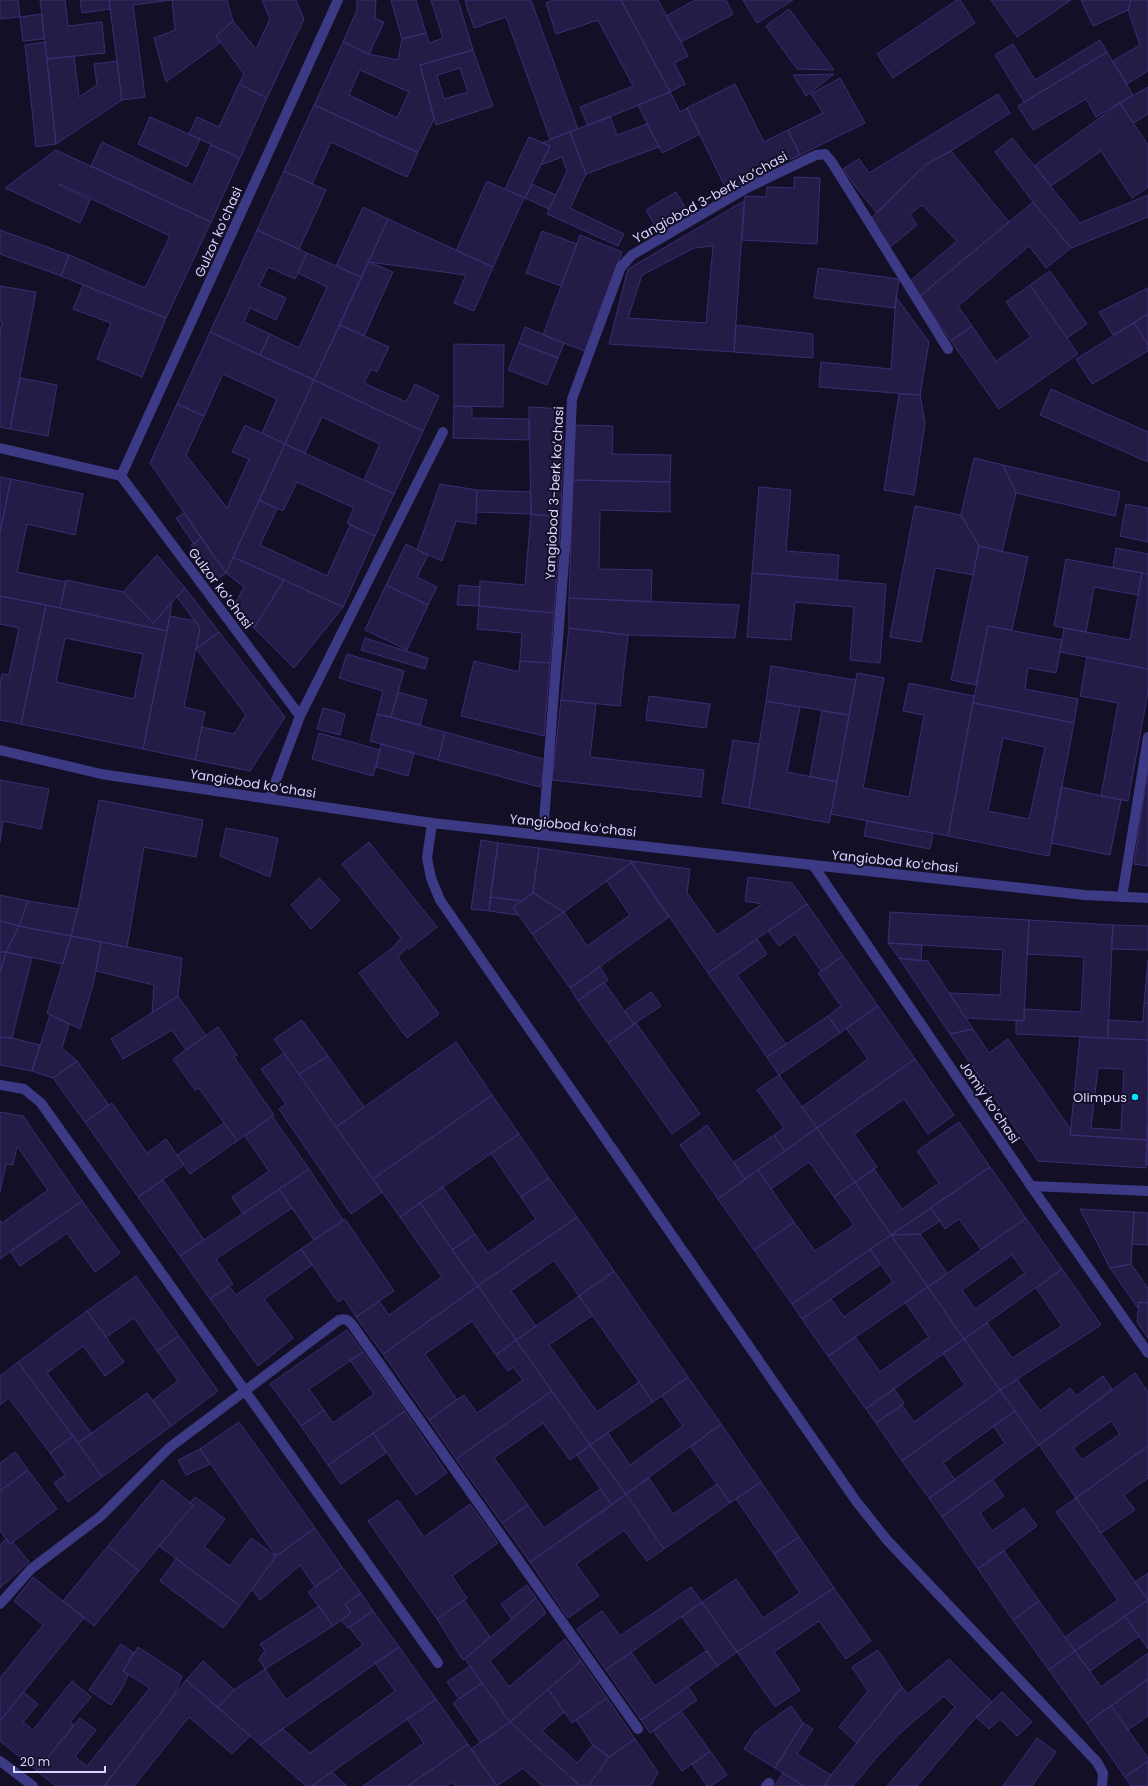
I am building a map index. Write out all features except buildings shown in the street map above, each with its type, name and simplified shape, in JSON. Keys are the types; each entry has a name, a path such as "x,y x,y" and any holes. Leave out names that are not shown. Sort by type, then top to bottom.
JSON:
{"street":[{"name":"Gulzor koʻchasi","path":"300,716 121,476 338,0"},
{"name":"Yangiobod 3-berk koʼchasi","path":"543,834 566,535 572,399 621,267 632,255 747,188 816,155 825,154 831,161 948,349"},
{"path":"269,799 300,716 443,432"},
{"path":"0,448 121,476"},
{"path":"1122,897 1148,737"},
{"name":"Yangiobod koʻchasi","path":"0,750 101,774 432,823 543,834 813,865 1122,897 1148,898"},
{"path":"432,823 427,858 431,878 440,900 856,1501 887,1540 1097,1762 1103,1773 1102,1786"},
{"name":"Jomiy koʻchasi","path":"813,865 1031,1186 1148,1353"},
{"path":"0,1085 24,1089 41,1103 438,1663"},
{"path":"1031,1186 1148,1191"},
{"path":"0,1604 31,1569 102,1516 169,1448 339,1320 344,1319 349,1321 638,1729"},
{"path":"0,1761 33,1786"}],"place":[{"name":"Olimpus","path":"1135,1097"}]}
